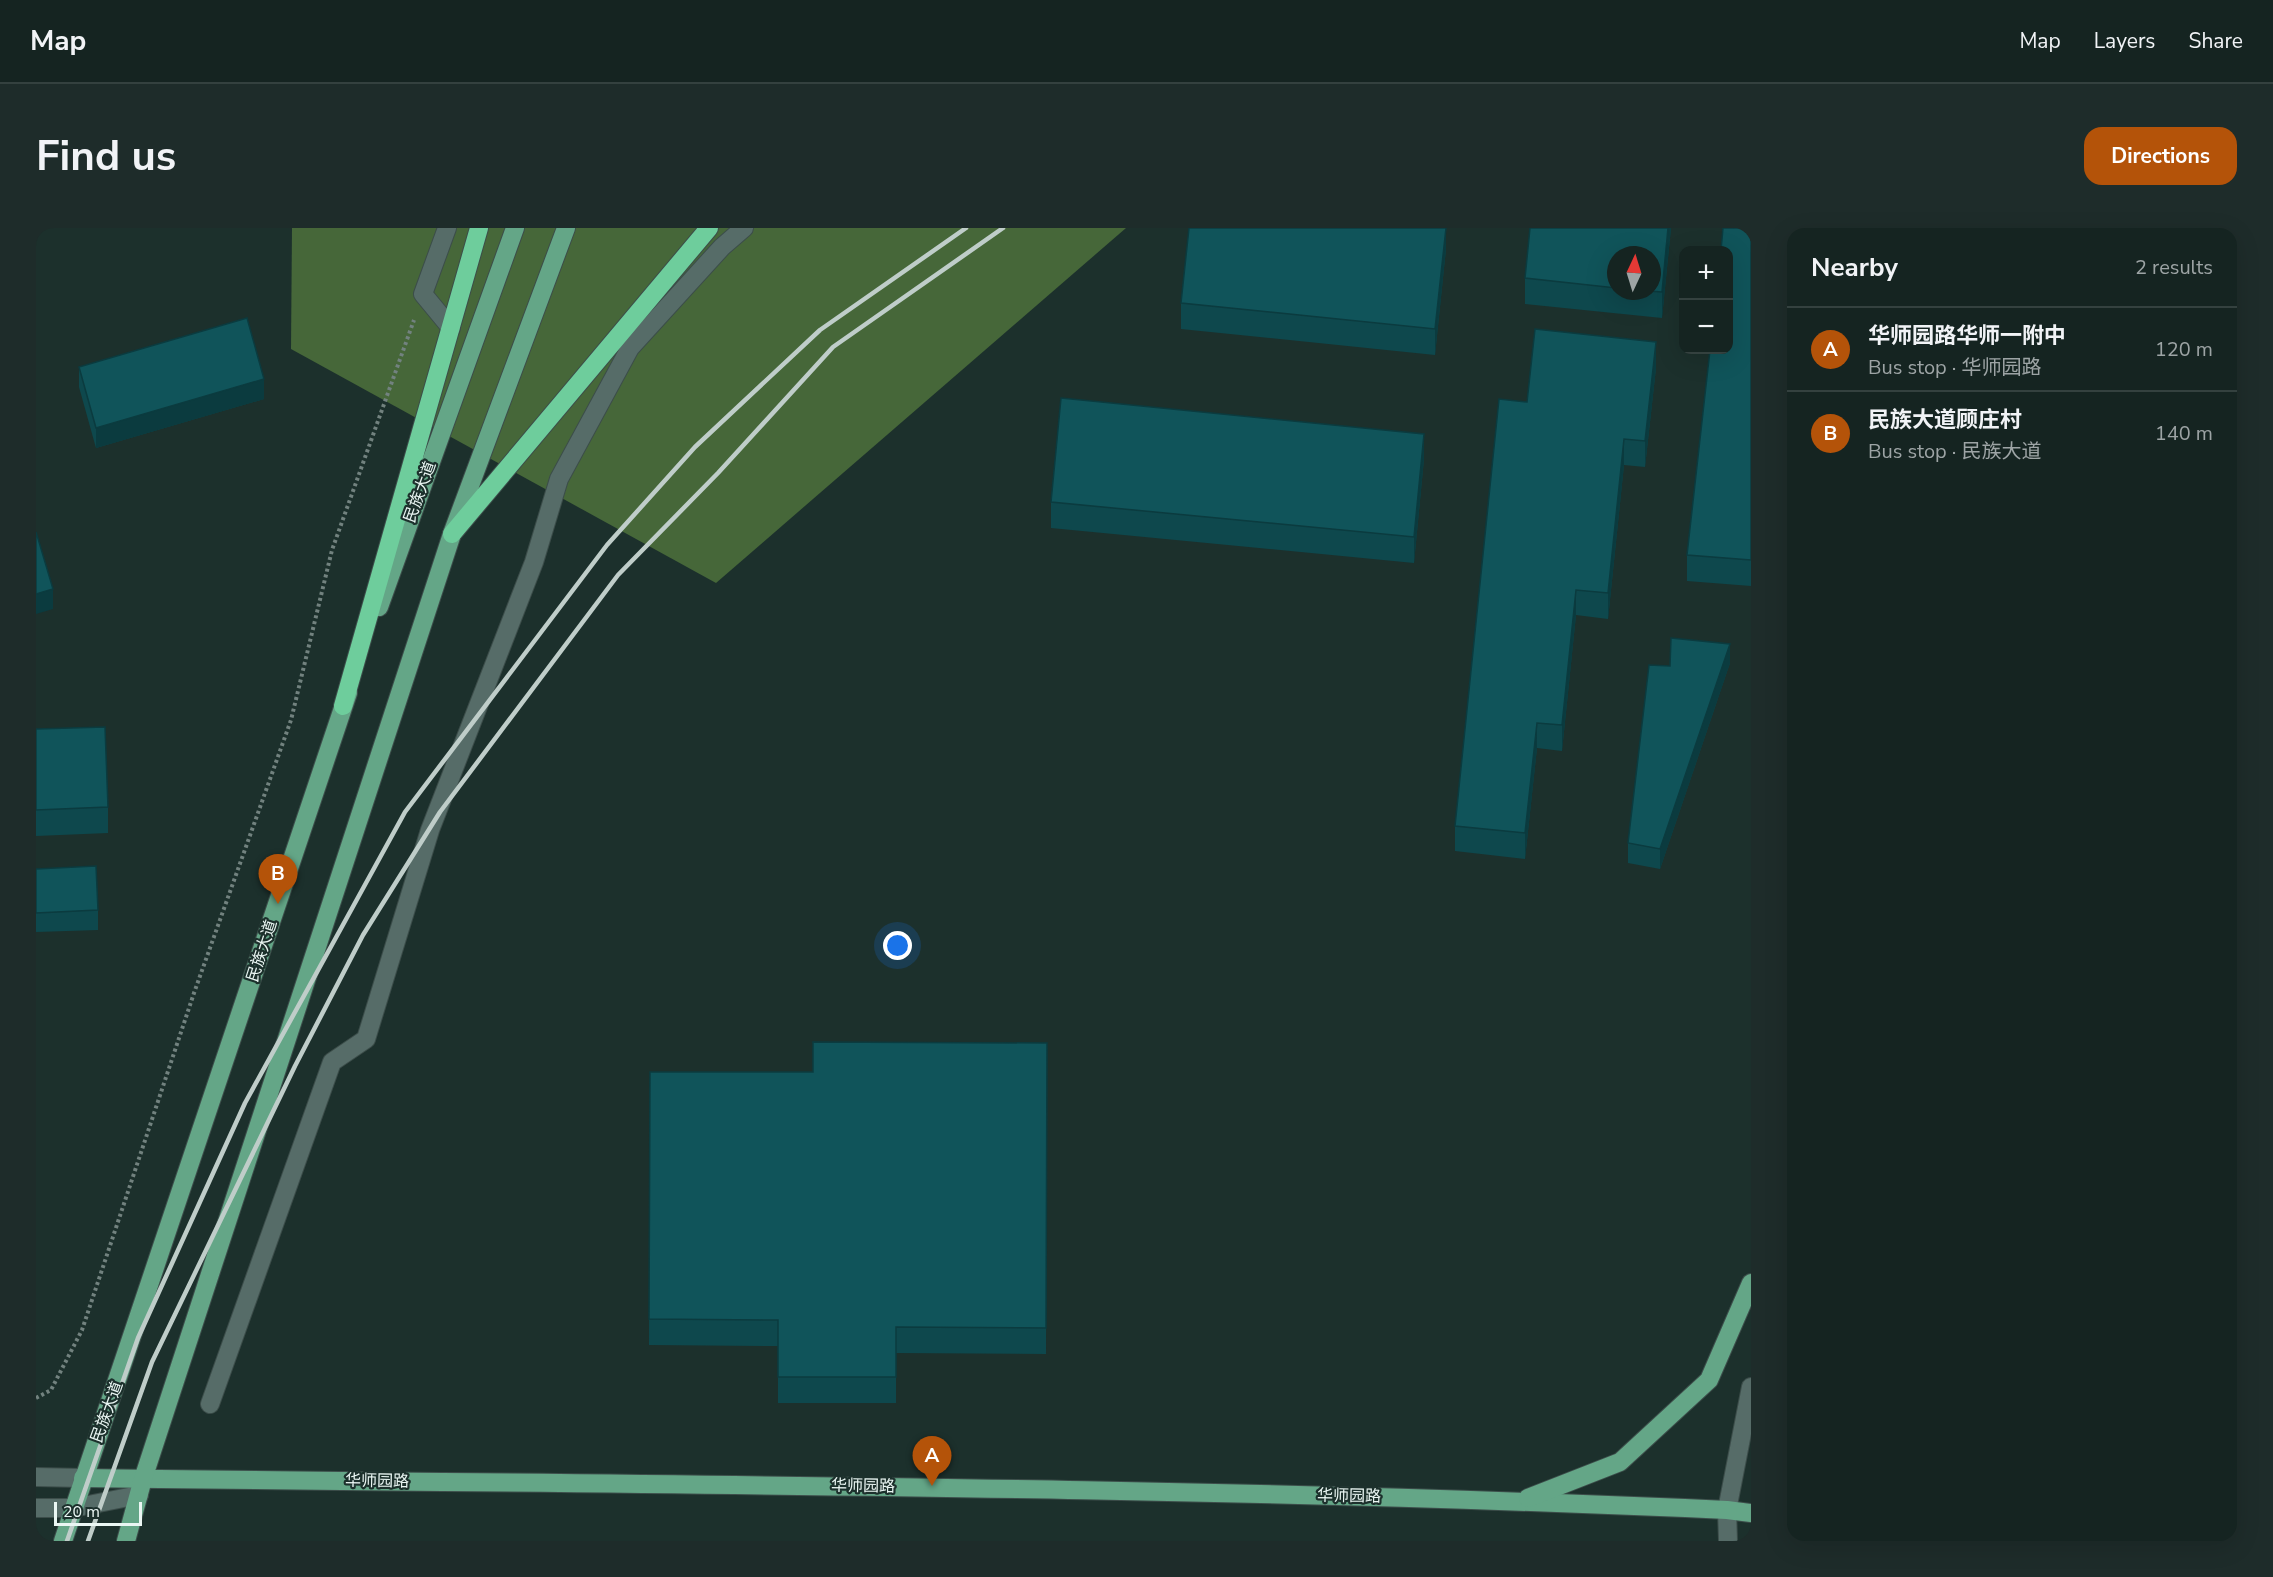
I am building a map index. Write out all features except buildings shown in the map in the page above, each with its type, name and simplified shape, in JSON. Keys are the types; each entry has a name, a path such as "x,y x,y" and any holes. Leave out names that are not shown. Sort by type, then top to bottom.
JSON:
{"highway":[{"path":"343,706 479,228"},
{"path":"452,534 709,228"}],"main road":[{"name":"民族大道","path":"63,1541 82,1478 120,1375 343,706 515,228"},
{"path":"126,1541 141,1487 452,534 566,228"},
{"path":"1522,1501 1620,1462 1709,1380 1751,1283"},
{"name":"华师园路","path":"82,1478 141,1487 932,1486 1522,1501 1751,1513"}],"street":[{"path":"447,228 423,294 451,328"},
{"path":"210,1404 332,1062 366,1039 430,830 534,562 559,479 630,348 722,247 744,228"},
{"path":"1728,1541 1727,1510 1751,1388"},
{"path":"36,1477 82,1478"},
{"path":"36,1508 73,1508 141,1487"}],"path":[{"path":"36,1398 51,1390 82,1330 198,982 291,720 332,550 423,294"}],"green space":[{"path":"292,228 1126,228 716,583 291,349"}],"railway":[{"path":"67,1541 138,1338 245,1103 405,812 607,545 695,447 820,330 966,228"},
{"path":"88,1541 152,1362 295,1066 363,935 440,812 618,575 718,473 833,347 1003,228"}],"place":[{"name":"民族大道顾庄村","path":"278,904"},
{"name":"华师园路华师一附中","path":"932,1486"}]}
